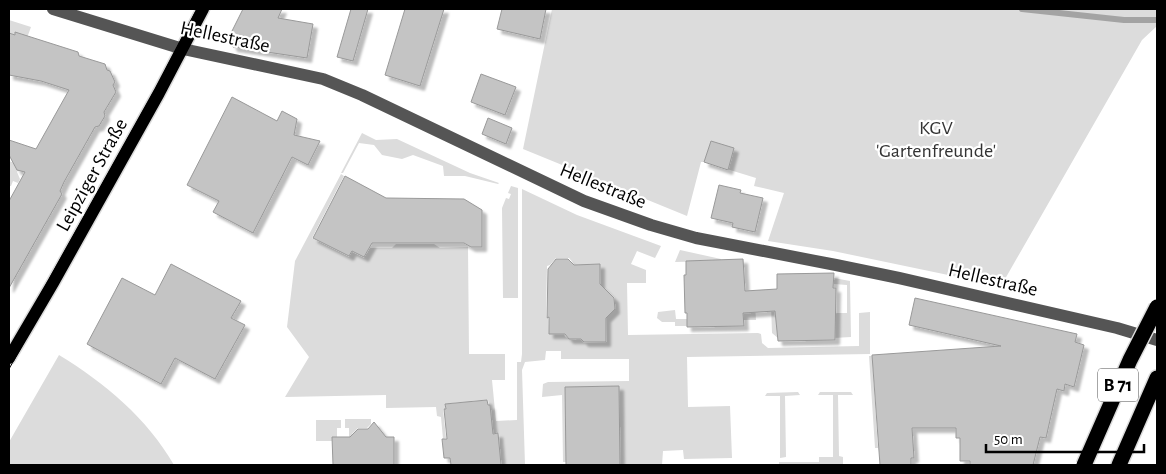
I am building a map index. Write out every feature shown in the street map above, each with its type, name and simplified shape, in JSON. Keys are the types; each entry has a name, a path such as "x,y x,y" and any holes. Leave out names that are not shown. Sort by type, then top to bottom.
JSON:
{"highway":[{"name":"B 71","path":"1084,465 1130,360 1157,307"},
{"name":"B 71","path":"1119,465 1157,378"}],"main road":[{"name":"Leipziger Straße","path":"9,358 58,274 183,49 203,9"}],"street":[{"name":"Hellestraße","path":"53,9 183,49 323,79 362,95 584,201 677,234 899,278 1098,323 1157,340"}],"green space":[{"name":"KGV 'Gartenfreunde'","path":"552,9 1157,9 1157,26 1142,40 1001,286 833,251 768,241 784,193 754,186 756,178 704,162 701,162 687,216 523,149"},
{"path":"9,20 31,27 27,38 9,33"},
{"path":"362,133 376,140 397,139 470,173 499,183 465,176 444,176 443,166 413,155 402,159 382,155 374,145 359,143 343,173 341,173"},
{"path":"9,161 20,165 17,172 20,179 18,183 13,181 11,186 9,186"},
{"path":"341,174 344,176 312,238 349,257 352,252 364,258 370,248 392,248 396,244 434,244 440,248 468,247 469,354 505,354 505,380 492,380 496,421 517,420 517,362 521,362 522,354 522,189 577,215 661,246 655,258 637,251 631,264 646,270 646,283 627,283 628,335 758,333 761,334 762,343 768,348 859,346 859,313 870,312 870,354 687,357 688,407 730,406 732,458 684,459 683,450 663,451 662,465 620,465 619,389 567,389 567,462 563,462 562,395 542,397 543,384 548,382 629,381 629,359 561,359 561,351 546,351 545,360 525,362 522,370 525,465 502,465 501,461 496,462 495,448 500,447 499,433 493,433 488,400 471,401 471,406 461,402 445,404 445,409 443,409 446,438 443,439 441,417 437,416 436,407 386,408 386,395 285,397 309,357 287,327 295,261","holes":["556,258 569,258 575,265 600,264 601,288 605,288 615,298 615,309 606,318 607,342 584,343 578,337 576,340 565,337 564,334 549,334 548,318 546,318 547,266"]},
{"path":"511,186 518,188 518,298 503,298 502,208 506,198 509,199 511,194 508,193"},
{"path":"680,250 721,259 721,261 675,262"},
{"path":"834,278 850,281 851,337 833,338 833,313 847,313 847,285 834,284"},
{"path":"742,296 774,298 779,339 772,333 771,305 755,305 756,320 742,320"},
{"path":"675,310 676,319 688,319 688,326 675,326 675,322 662,322 657,318 658,312"},
{"path":"59,355 93,377 124,403 151,432 174,465 9,465 9,442"},
{"path":"869,356 872,356 878,448 875,448"},
{"path":"798,392 800,395 785,396 786,457 780,458 780,396 765,396 767,393"},
{"path":"820,392 851,392 853,395 838,395 839,456 843,457 843,465 779,465 779,462 819,462 819,457 833,457 833,395 818,395"},
{"path":"345,419 371,419 371,424 367,428 358,428 352,434 352,437 349,437 349,428 345,428"},
{"path":"316,420 341,420 341,428 337,428 337,437 332,437 332,441 316,441"}],"building":[{"path":"243,9 282,9 278,18 313,24 307,58 233,47 229,37"},
{"path":"351,9 368,9 353,61 337,57"},
{"path":"405,9 444,9 420,86 385,75"},
{"path":"502,9 546,9 540,39 497,29"},
{"path":"15,32 78,52 79,56 105,64 115,82 113,85 116,92 104,112 105,116 99,126 95,127 64,182 60,191 62,194 9,288 9,201 25,172 17,170 9,155 9,140 36,149 69,90 41,81 9,75 9,33 15,35"},
{"path":"481,74 516,87 505,115 471,102"},
{"path":"232,97 277,121 282,111 297,119 294,135 320,141 308,165 292,157 253,233 213,212 219,201 187,185"},
{"path":"488,118 512,128 506,144 482,134"},
{"path":"711,141 734,148 728,170 704,162"},
{"path":"345,176 386,198 464,199 482,210 482,247 471,247 464,243 372,243 364,257 352,251 349,256 313,238"},
{"path":"719,185 741,190 740,193 763,198 755,232 732,227 733,223 711,218"},
{"path":"556,259 568,259 574,265 600,264 600,284 614,298 615,309 606,318 606,342 584,342 581,339 569,339 565,334 549,334 549,317 547,318 548,269"},
{"path":"743,259 745,291 777,289 777,274 834,273 833,288 836,288 835,340 778,341 775,311 743,313 744,326 687,327 684,275 686,275 686,261"},
{"path":"171,264 241,301 231,318 245,325 215,379 175,358 161,384 87,344 122,278 155,295"},
{"path":"915,298 1077,334 1075,342 1084,345 1074,387 1065,384 1064,391 1057,389 1046,438 1040,437 1033,465 970,465 970,461 960,461 960,438 956,438 956,428 912,428 914,458 911,458 911,465 880,465 872,355 1001,346 909,325"},
{"path":"619,386 620,465 566,465 565,387"},
{"path":"487,400 488,405 490,405 493,434 498,433 501,465 451,465 450,458 444,458 442,439 447,439 445,404"},
{"path":"374,422 386,437 394,437 394,465 333,465 332,437 350,437 358,429 368,429"}],"waterway":[{"path":"1022,9 1124,20 1157,20"}],"tram line":[{"path":"9,351 157,86 197,9"},
{"path":"9,369 170,82 208,9"}]}
